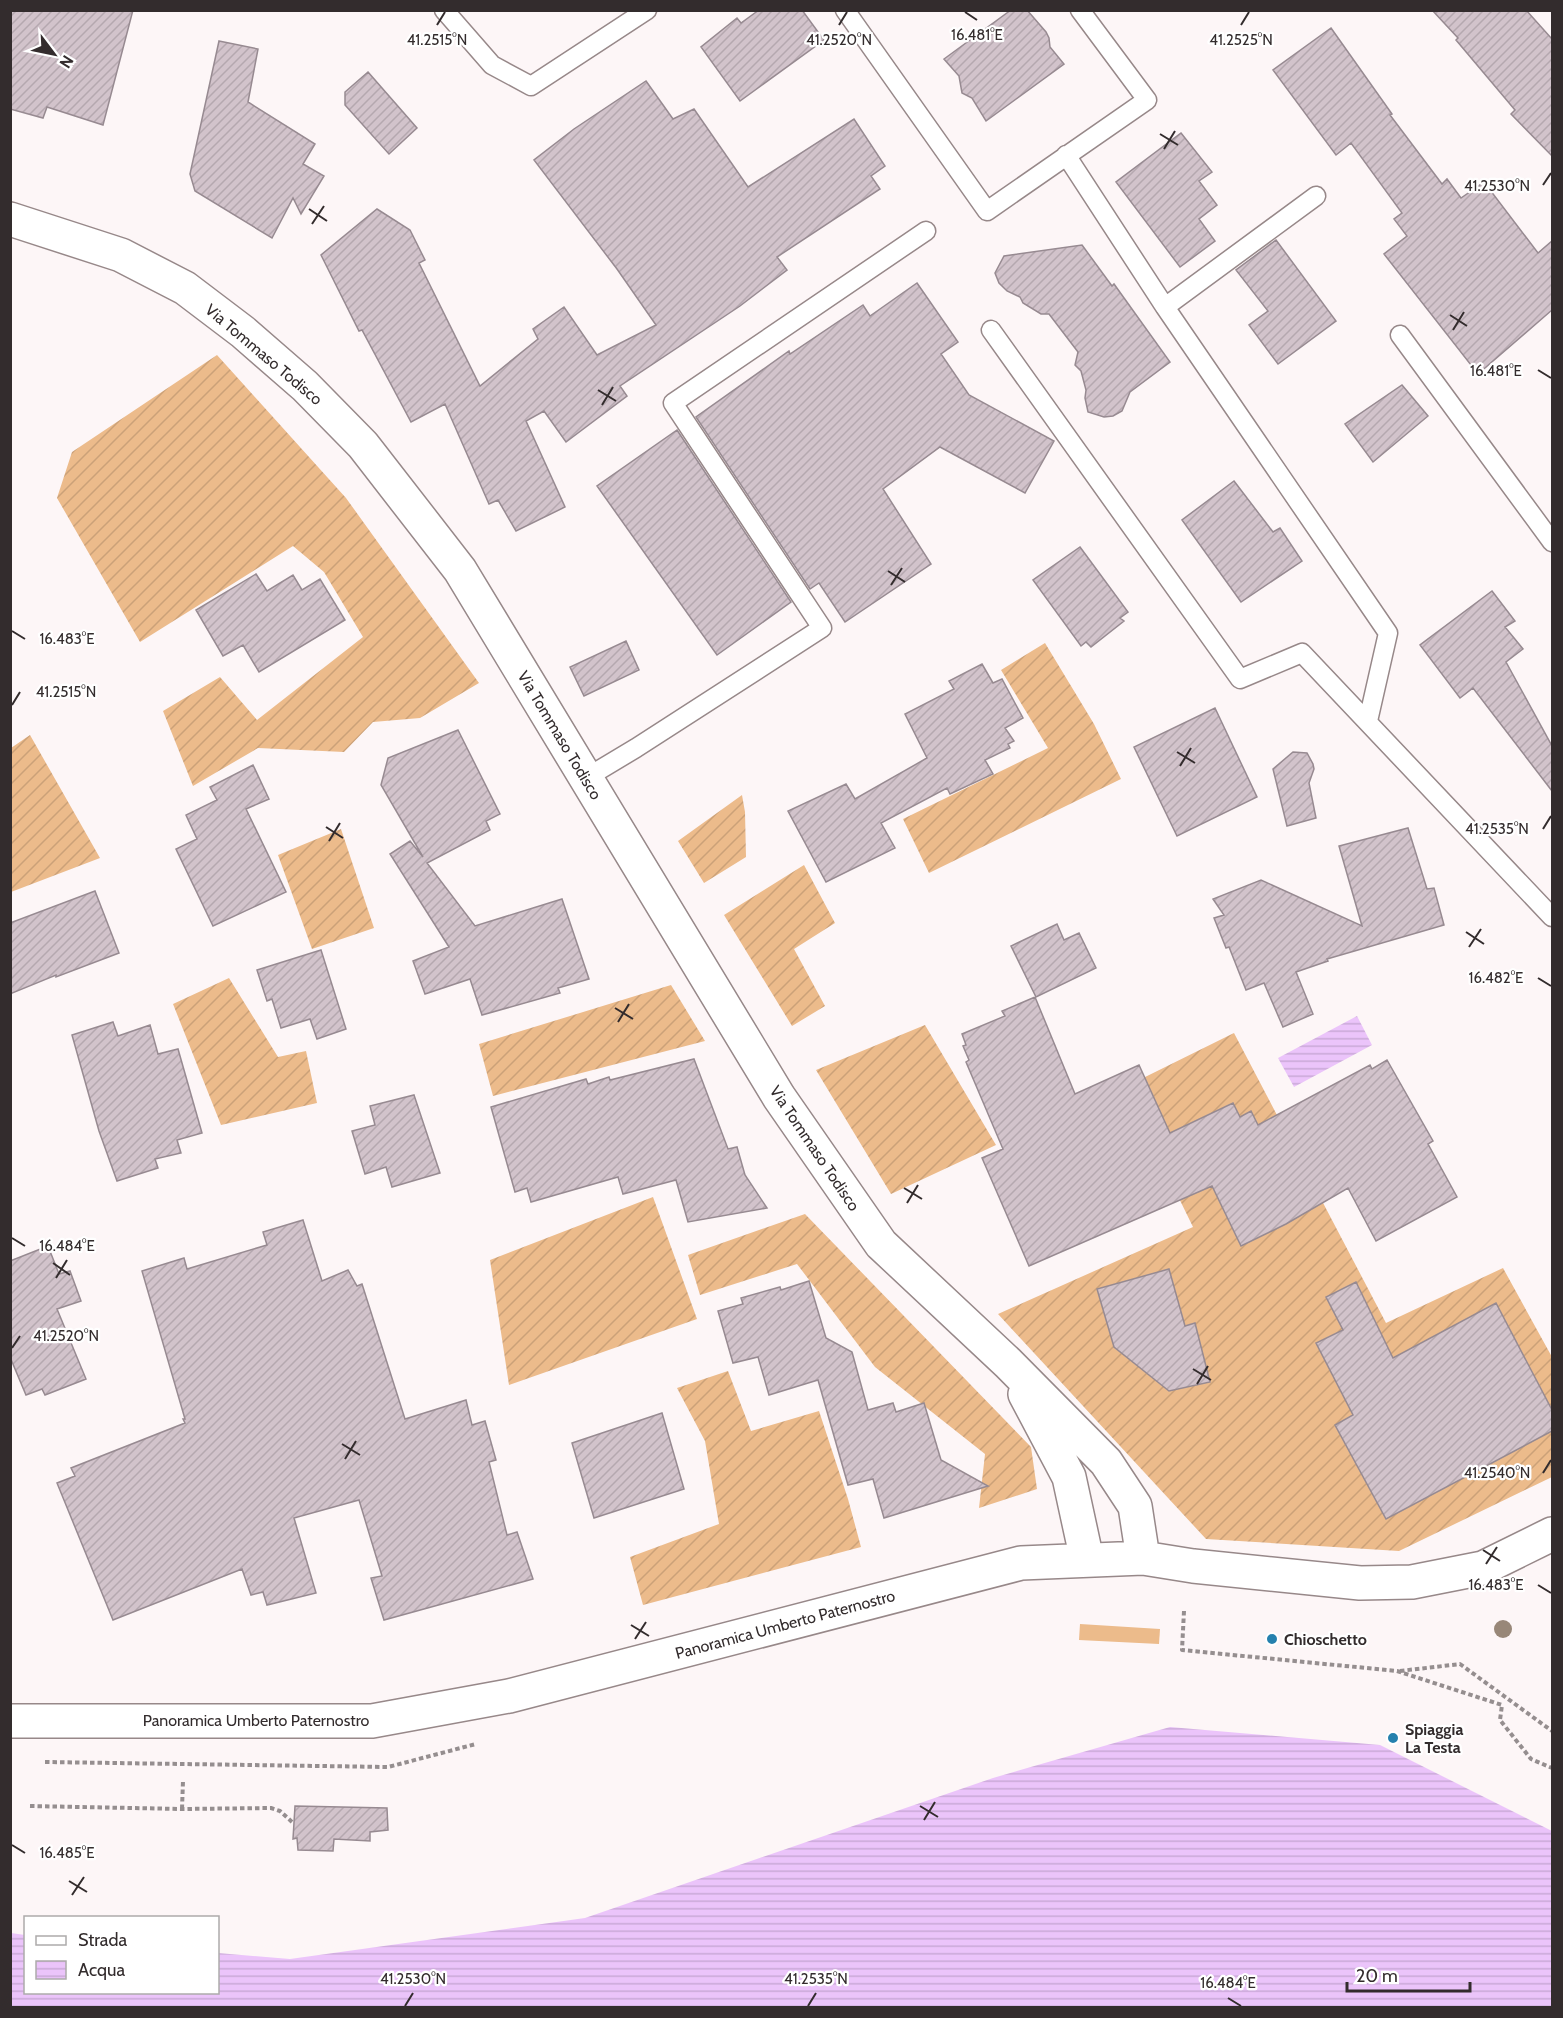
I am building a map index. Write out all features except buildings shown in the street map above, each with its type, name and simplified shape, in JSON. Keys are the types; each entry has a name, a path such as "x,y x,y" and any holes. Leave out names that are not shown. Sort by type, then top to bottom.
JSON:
{"street":[{"name":"Via Tommaso Todisco","path":"10,219 121,255 185,288 243,332 305,386 363,445 460,570 779,1097 881,1244 1008,1363 1106,1462 1136,1506 1143,1558"},
{"name":"Via Tommaso Todisco","path":"1008,1363 1069,1477 1087,1560"},
{"name":"Panoramica Umberto Paternostro","path":"10,1721 372,1720 509,1696 1021,1563 1143,1558 1193,1566 1360,1583 1412,1582 1483,1568 1552,1534"}],"lane":[{"path":"444,10 492,65 531,86 647,10"},
{"path":"845,10 987,211 1147,100 1080,10"},
{"path":"1066,155 1165,307 1388,633 1368,721"},
{"path":"1165,307 1316,195"},
{"path":"586,778 822,628 673,403 926,231"},
{"path":"991,330 1240,679 1302,652 1552,917"},
{"path":"1400,335 1552,542"}],"path":[{"path":"1184,1611 1182,1650 1397,1671 1460,1664 1552,1731"},
{"path":"1397,1671 1502,1705 1500,1720 1506,1728 1531,1759 1552,1768"},
{"path":"43,1761 388,1767 478,1743"},
{"path":"182,1809 183,1781"},
{"path":"30,1806 271,1808 280,1811 292,1822"}],"shaded area":[{"path":"217,355 346,498 479,683 420,718 373,722 344,752 258,748 193,786 163,711 220,677 257,720 363,637 324,572 293,546 140,642 57,498 72,452"},
{"path":"1045,643 1094,724 1121,779 929,873 903,819 1048,748 1001,670"},
{"path":"30,735 100,858 11,892 11,748"},
{"path":"742,795 745,812 746,857 704,883 678,841"},
{"path":"341,829 374,928 312,949 278,855"},
{"path":"804,865 835,923 794,949 825,1006 792,1026 724,915"},
{"path":"229,978 278,1057 306,1051 317,1103 221,1125 173,1004"},
{"path":"671,985 705,1041 493,1096 479,1044"},
{"path":"925,1025 996,1145 891,1194 816,1070"},
{"path":"1234,1033 1386,1323 1503,1268 1552,1357 1552,1410 1496,1304 1463,1400 1495,1461 1552,1431 1552,1477 1399,1551 1206,1539 998,1314 1193,1227 1132,1102 1137,1081","holes":["1233,1103 1240,1117 1251,1112 1291,1221 1241,1246 1225,1213 1231,1210 1180,1128","1169,1270 1185,1326 1194,1323 1210,1382 1169,1391 1114,1347 1097,1289","1326,1297 1391,1370 1316,1343 1343,1330","1365,1409 1441,1490 1386,1519 1335,1425"]},
{"path":"653,1197 697,1319 509,1385 490,1260"},
{"path":"805,1214 1031,1447 1037,1489 979,1508 985,1454 875,1367 797,1264 700,1295 688,1255"},
{"path":"728,1371 751,1431 819,1411 861,1547 643,1605 630,1557 719,1524 705,1441 677,1388"},
{"path":"1080,1624 1160,1629 1159,1644 1079,1640"}],"water":[{"path":"1357,1016 1372,1045 1294,1087 1278,1058"},
{"path":"1170,1727 1380,1745 1552,1831 1552,2007 11,2007 11,1933 24,1935 24,1994 219,1994 219,1953 290,1959 585,1918 993,1778"}],"place":[{"name":"Chioschetto","path":"1272,1639"},
{"name":"Spiaggia La Testa","path":"1393,1738"}]}
